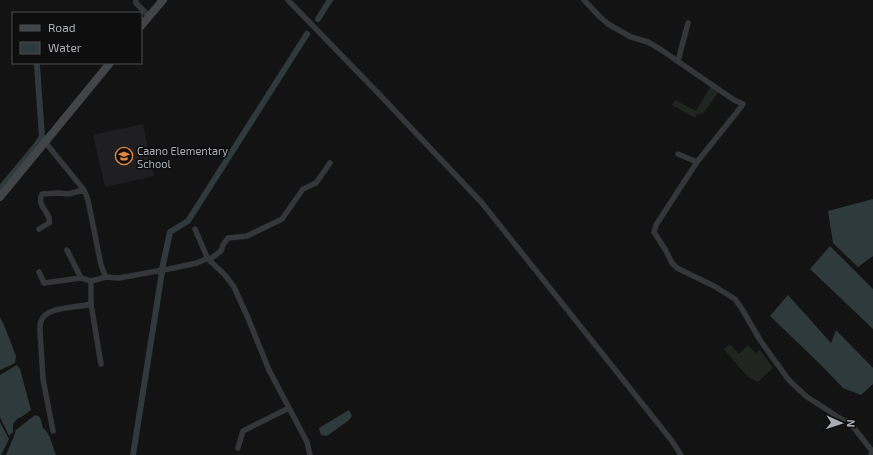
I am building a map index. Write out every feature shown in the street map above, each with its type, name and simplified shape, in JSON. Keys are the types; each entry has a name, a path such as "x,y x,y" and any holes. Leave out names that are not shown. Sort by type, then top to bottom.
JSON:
{"main road":[{"path":"142,25 162,0"},
{"path":"0,197 109,64"}],"street":[{"path":"136,0 136,3 149,16"},
{"path":"288,0 482,203 667,435 681,455"},
{"path":"584,0 608,24 631,37 648,42 660,48 734,100 742,104 697,162 654,229 655,235 672,263 677,268 714,286 735,299 760,340 788,379 815,402 851,424 872,452"},
{"path":"678,61 688,23"},
{"path":"45,142 84,190 88,200 101,265 106,276"},
{"path":"678,154 697,162"},
{"path":"39,272 44,283 81,278 91,281 106,276 119,278 174,268 208,259 221,251 228,238 247,236 282,218 303,189 316,182 330,163"},
{"path":"39,229 49,223 50,220 41,204 40,198 42,194 68,194 84,190"},
{"path":"195,229 208,259 225,275 234,287 269,370 307,442 310,455"},
{"path":"67,250 81,278"},
{"path":"91,281 91,304 101,364"},
{"path":"54,430 43,379 41,319 56,309 91,304"},
{"path":"238,448 243,431 289,408"}],"shaded area":[{"path":"711,86 719,91 703,114 697,114 695,118 672,105 675,100 696,111"},
{"name":"Caano Elementary School","path":"143,124 154,176 105,187 93,135"},
{"path":"730,344 739,354 748,345 755,353 760,350 773,368 758,382 748,377 724,349"}],"water":[{"path":"873,199 873,256 858,267 833,243 828,211"},
{"path":"830,246 873,289 873,329 810,269"},
{"path":"788,295 831,343 836,330 873,368 873,384 861,395 843,388 770,316"},
{"path":"0,317 16,356 15,363 0,370"},
{"path":"17,365 20,369 31,410 17,419 13,424 13,432 9,436 0,417 0,375"},
{"path":"349,410 352,416 349,420 327,436 321,435 319,428"},
{"path":"35,415 40,417 43,428 50,437 56,455 6,455 16,430"},
{"path":"0,422 9,439 1,455 0,455"}],"waterway":[{"path":"318,19 330,0"},
{"path":"162,269 170,232 188,221 307,34"},
{"path":"0,189 42,137 37,66"},
{"path":"133,455 162,272"}],"place":[{"name":"Caano Elementary School","path":"124,156"}]}
